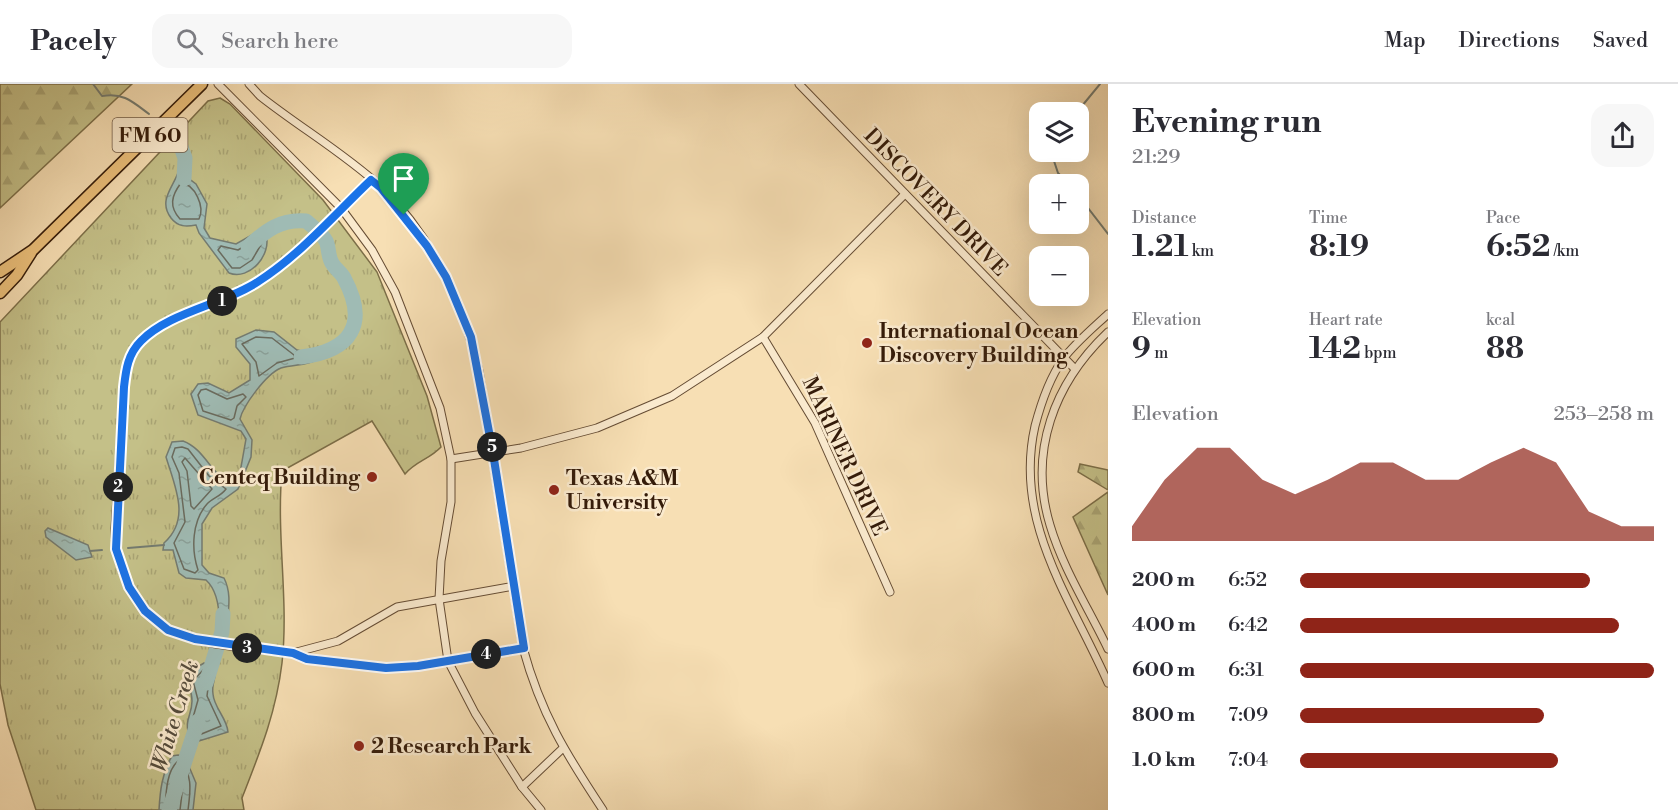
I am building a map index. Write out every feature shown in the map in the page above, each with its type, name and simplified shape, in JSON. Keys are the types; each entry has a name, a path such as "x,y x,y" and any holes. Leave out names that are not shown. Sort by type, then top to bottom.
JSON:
{"main road":[{"name":"FM 60","path":"0,272 33,250 202,84"},
{"name":"FM 60","path":"0,292 16,275 33,250"}],"street":[{"path":"218,84 341,208 372,250 395,292 440,408 451,459 451,502 441,561 439,599 448,661 464,694 522,787 541,810"},
{"path":"249,84 260,96 342,155 387,195 427,246 446,277 462,312 479,371 524,648 541,706 562,749 603,810"},
{"name":"DISCOVERY DRIVE","path":"799,84 1074,368"},
{"path":"371,180 276,269 240,293 153,331 133,351 126,367 115,528 118,558 129,587 145,611 168,630 195,639 293,653 307,659 386,668 448,661 524,648"},
{"path":"451,459 493,453 597,428 672,396 763,337 905,194"},
{"path":"1108,314 1064,358 1040,406 1029,456 1032,502 1047,556 1108,683"},
{"path":"1108,332 1074,368 1060,392 1044,441 1044,500 1060,553 1108,649"},
{"name":"MARINER DRIVE","path":"763,337 815,423 890,592"},
{"path":"1032,502 1044,500"},
{"path":"293,653 338,640 397,607 514,586"},
{"path":"1082,627 1095,622"},
{"path":"522,787 562,749"}],"green space":[{"path":"0,84 132,84 0,208"},
{"path":"220,98 230,104 323,200 377,272 427,396 441,447 405,474 372,421 282,471 280,519 284,639 282,663 271,716 242,798 244,810 36,810 8,725 0,684 0,322 208,101"},
{"path":"1080,464 1108,470 1108,490 1078,472"},
{"path":"1108,492 1108,595 1073,517"}],"water":[{"path":"185,158 188,178 196,184 207,204 204,228 210,238 236,244 259,231 266,235 266,250 252,270 237,274 229,273 199,233 196,225 182,226 171,218 167,210 167,196 177,176 180,161"},
{"path":"256,330 274,332 297,350 320,355 313,361 275,371 250,399 240,419 252,440 251,457 238,489 212,508 202,524 202,565 209,573 224,578 227,585 229,605 227,633 219,631 218,604 210,585 206,580 186,578 179,573 173,550 163,550 164,543 177,524 179,513 176,491 166,457 172,442 183,441 195,448 224,480 234,480 240,473 246,439 241,431 198,415 191,394 198,384 208,383 229,393 250,380 250,364 236,347 236,339"},
{"path":"48,528 88,545 92,557 76,560 46,537 45,531"},
{"path":"204,663 215,665 214,699 228,732 199,741 190,738 188,732 192,701 188,677 195,668"},
{"path":"172,756 185,757 196,783 193,810 159,810 166,769"}],"waterway":[{"name":"White Creek","path":"93,84 102,96 122,97 149,114"},
{"path":"1085,102 1100,84"},
{"name":"White Creek","path":"180,144 185,158 184,179"},
{"path":"1054,162 1059,174"},
{"path":"1089,209 1108,234"},
{"name":"White Creek","path":"248,247 274,227 289,222 306,221 324,238 331,261 344,278 355,309 355,322 351,333 332,349 301,357"},
{"path":"128,548 164,545"},
{"path":"90,551 102,550"},
{"name":"White Creek","path":"206,683 222,632 223,614"},
{"name":"White Creek","path":"169,810 198,721"}],"place":[{"name":"International Ocean Discovery Building","path":"867,343"},
{"name":"Centeq Building","path":"372,477"},
{"name":"Texas A&M University","path":"554,490"},
{"name":"2 Research Park","path":"359,746"}],"route":[{"path":"371,180 404,215 446,277 471,337 493,453 524,648 418,666 386,668 307,659 293,653 195,639 168,630 145,611 129,587 120,567 116,549 115,528 124,387 126,367 133,351 142,339 153,331 240,293 260,281 284,263 371,180"}]}
